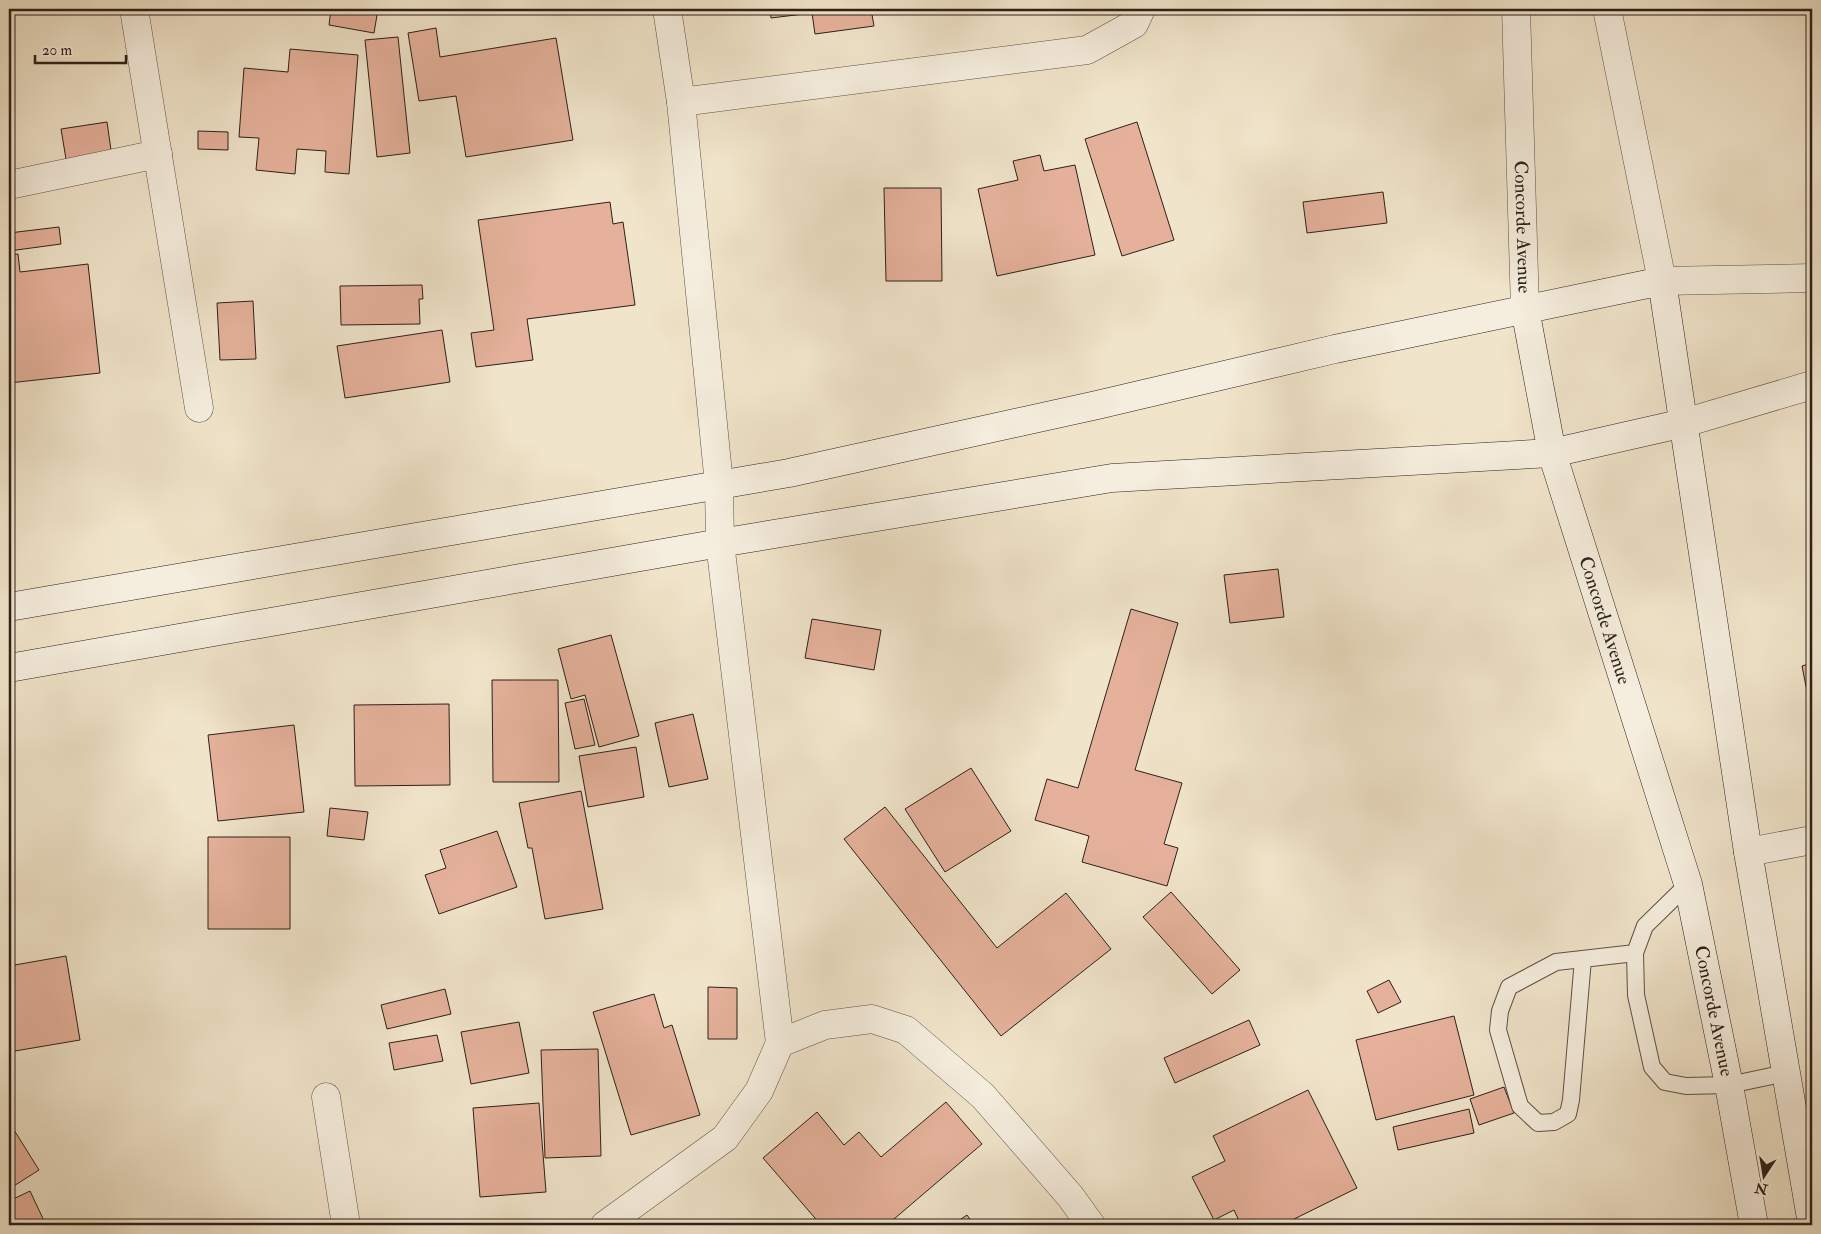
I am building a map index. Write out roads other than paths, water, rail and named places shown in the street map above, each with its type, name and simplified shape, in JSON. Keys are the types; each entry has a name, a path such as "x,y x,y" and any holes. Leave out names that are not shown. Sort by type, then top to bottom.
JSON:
{"street":[{"path":"134,9 199,408"},
{"path":"606,1225 725,1138 759,1091 780,1042 720,543 719,484 681,102 667,9"},
{"path":"681,102 1087,50 1134,24 1140,9"},
{"name":"Concorde Avenue","path":"1516,9 1525,309 1552,453 1688,884 1729,1085 1754,1225"},
{"path":"1607,9 1662,281 1748,852 1812,1224"},
{"path":"9,185 158,154"},
{"path":"9,607 789,473 1097,405 1334,349 1662,281 1812,278"},
{"path":"9,668 720,543 1112,478 1552,453 1684,423 1812,385"},
{"path":"1748,852 1812,840"},
{"path":"780,1042 825,1025 872,1019 906,1030 983,1096 1070,1196 1091,1225"},
{"path":"326,1097 346,1225"}],"lane":[{"path":"1688,884 1645,926 1635,953 1636,995 1652,1067 1665,1082 1686,1086 1729,1085 1786,1073"},
{"path":"1584,958 1571,1100 1568,1114 1554,1122 1538,1123 1520,1106 1498,1030 1500,1012 1509,987 1556,962 1584,958 1635,953"}]}
